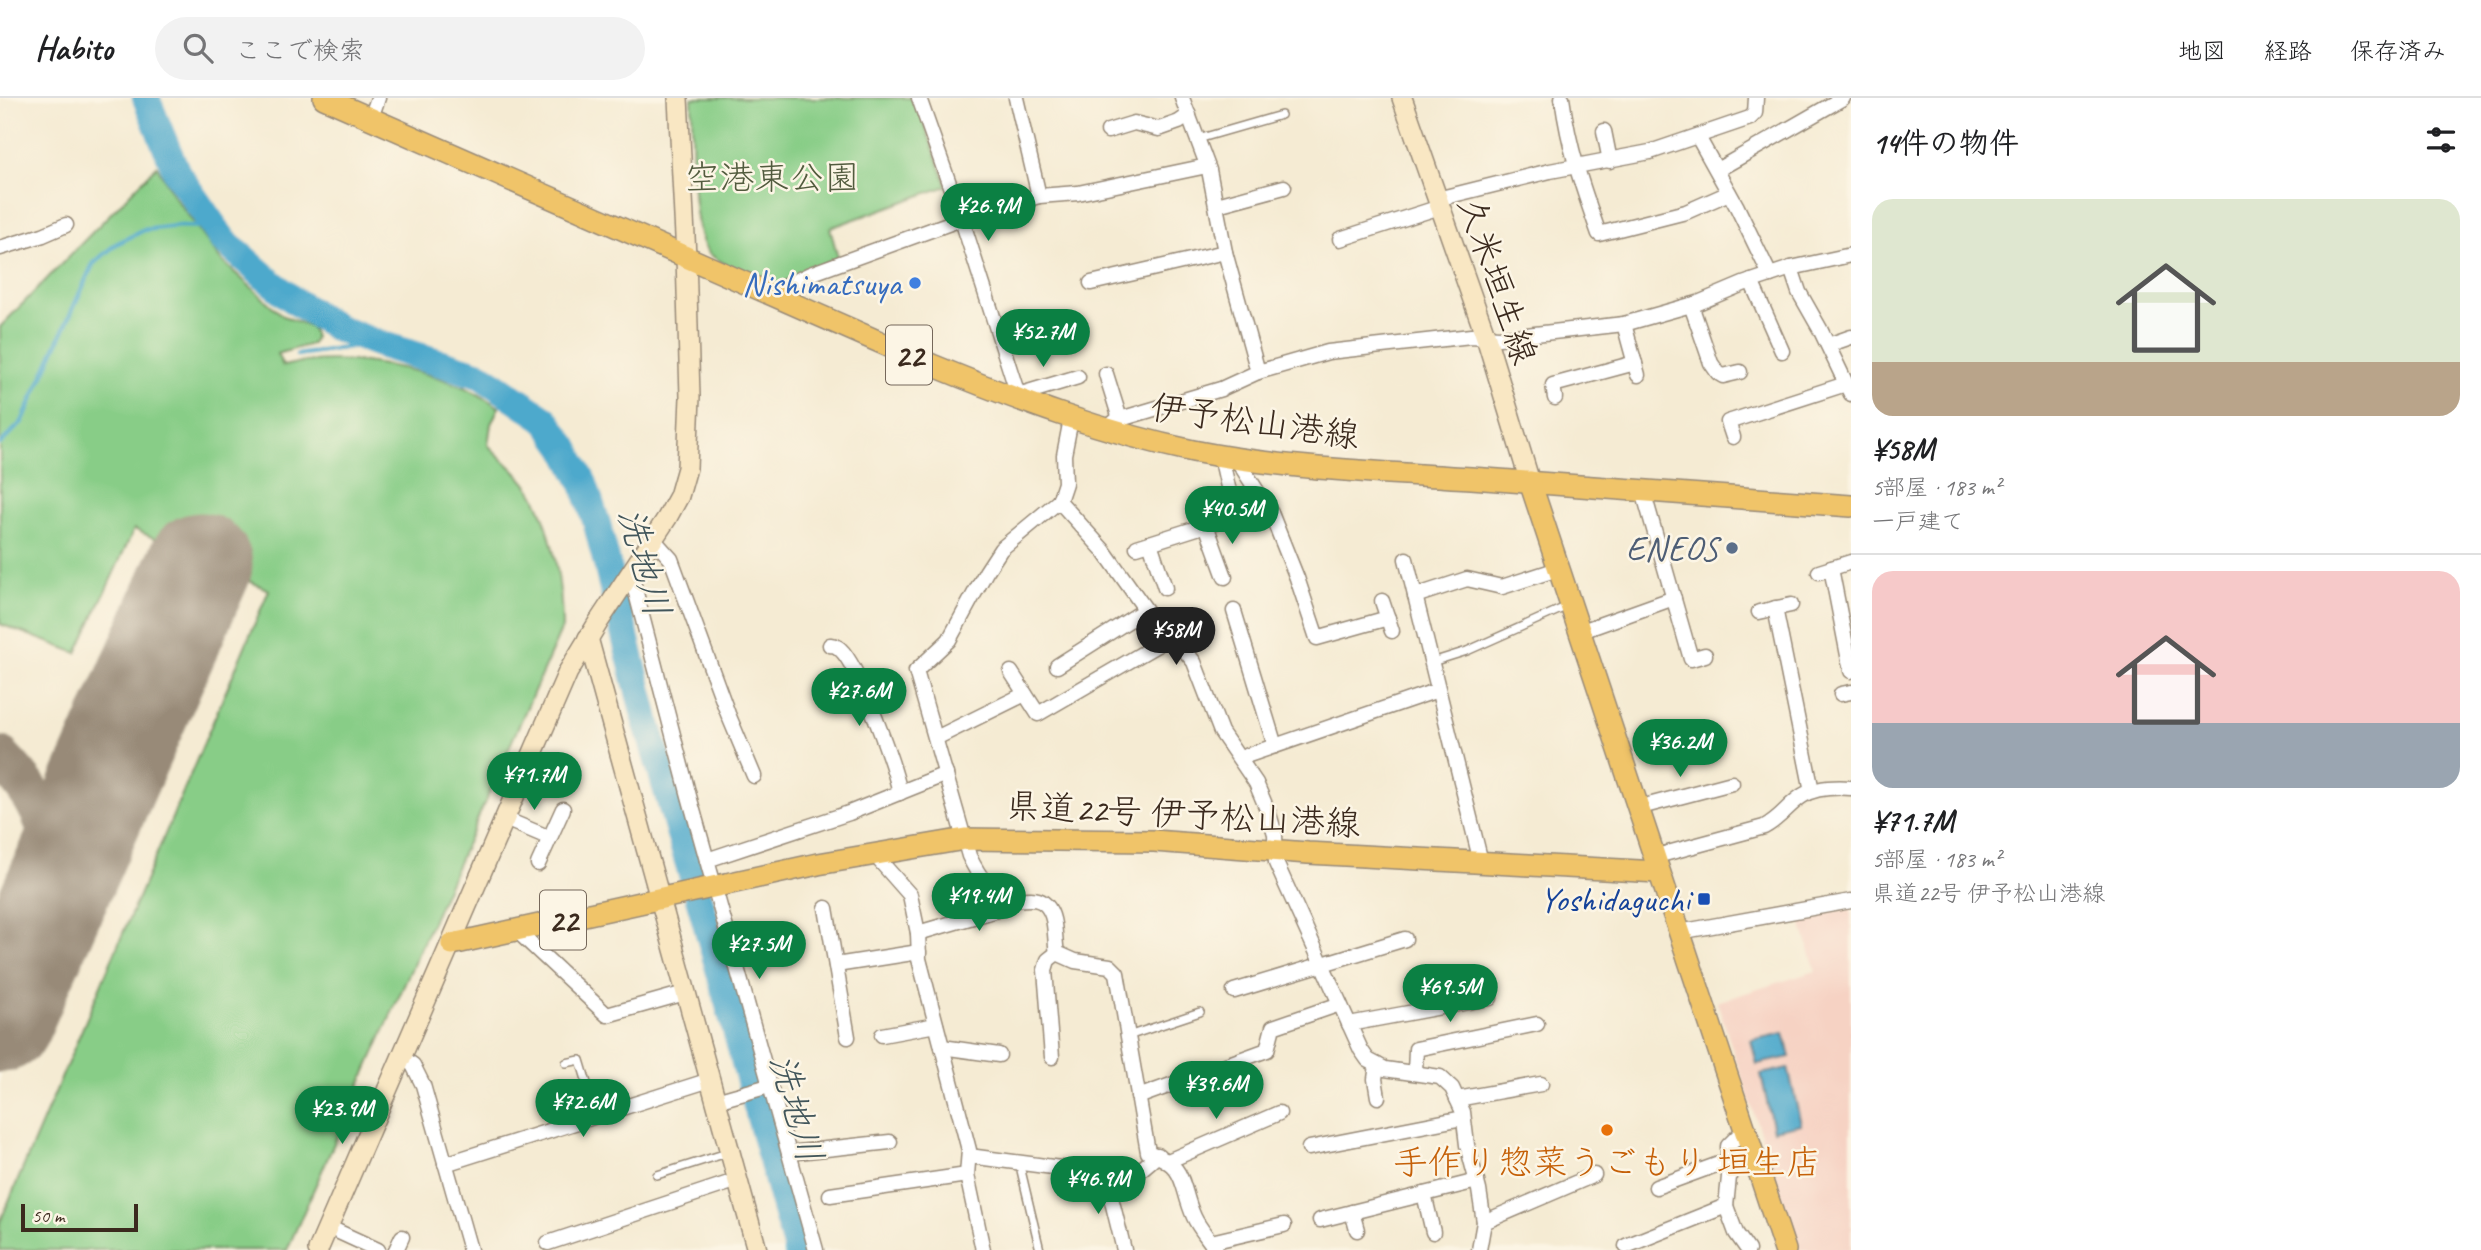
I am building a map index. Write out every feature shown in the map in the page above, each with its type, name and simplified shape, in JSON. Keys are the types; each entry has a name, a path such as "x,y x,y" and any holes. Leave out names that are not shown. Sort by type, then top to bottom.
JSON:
{"main road":[{"name":"伊予松山港線","path":"324,98 374,108 686,256 1072,419 1115,425 1229,457 1297,467 1851,506"},
{"path":"1530,482 1785,1250"},
{"name":"県道22号 伊予松山港線","path":"711,887 873,853 965,839 1154,841 1481,862 1655,864"},
{"name":"22","path":"452,944 711,887"}],"street":[{"path":"318,1250 568,673 679,496 687,468 690,397 678,98"},
{"path":"919,98 962,220 1019,398 1078,377"},
{"path":"1016,98 1039,196"},
{"path":"1182,98 1207,166 1225,252 1258,372"},
{"name":"久米垣生線","path":"1402,98 1486,337 1530,482"},
{"path":"1562,98 1567,137 1575,167 1599,233 1661,219 1729,193"},
{"path":"1339,239 1501,182 1650,152 1698,137 1750,118 1755,113 1756,98"},
{"path":"1717,170 1843,98"},
{"path":"1108,131 1134,123 1158,129 1189,116"},
{"path":"1605,131 1610,161"},
{"path":"1698,137 1770,275"},
{"path":"771,293 810,274 962,220 1039,196 1103,188 1207,166"},
{"path":"1217,205 1284,187"},
{"path":"0,248 66,225"},
{"path":"1101,284 1225,252"},
{"path":"1106,374 1115,425 1221,389 1258,372 1328,352 1471,337 1499,338 1624,324 1691,305 1791,268 1851,255"},
{"path":"1733,437 1728,422 1847,381 1799,292 1791,268"},
{"path":"1751,281 1782,351"},
{"path":"1691,305 1714,369 1723,376 1740,372"},
{"path":"999,333 1041,320"},
{"path":"1555,398 1553,385 1636,369 1624,324"},
{"path":"1828,345 1851,337"},
{"path":"1057,953 1054,920 1047,905 1036,898 1009,899 996,892 978,875 916,671 950,640 1001,548 1059,501 1065,483 1064,455 1072,419"},
{"path":"1165,588 1144,545 1206,525 1226,515 1229,506 1229,457"},
{"path":"1229,457 1272,513 1317,638 1390,625 1382,601"},
{"path":"1643,491 1691,659 1705,655"},
{"path":"1059,501 1104,551 1145,610 1194,662 1221,732 1256,783 1275,834 1276,863 1360,1050 1368,1060 1385,1069 1440,1077 1452,1088 1464,1118 1484,1222 1479,1250"},
{"path":"1206,525 1225,577"},
{"path":"653,539 671,559 728,714 754,776"},
{"path":"1406,559 1481,862"},
{"path":"1851,562 1825,570 1851,671"},
{"path":"1415,596 1467,579 1502,587 1558,569"},
{"path":"627,580 707,860 711,887 767,1086 816,1250"},
{"path":"1579,632 1674,598"},
{"path":"1759,612 1791,605"},
{"path":"1775,608 1812,791"},
{"path":"1057,666 1145,610"},
{"path":"1234,611 1275,746"},
{"path":"588,638 667,897 685,993 710,1080 723,1099 730,1152 757,1250"},
{"path":"1011,672 1038,714 1169,638"},
{"path":"830,645 842,651 858,679 896,774 900,793"},
{"path":"1792,688 1807,684"},
{"path":"1240,758 1438,690"},
{"path":"936,738 1025,694"},
{"path":"707,860 849,814 946,774"},
{"path":"1637,808 1732,783"},
{"path":"1655,864 1764,827 1775,821 1803,795 1812,791 1851,788"},
{"path":"538,864 563,808"},
{"path":"505,819 550,838"},
{"path":"873,853 909,895 918,933 919,952 969,1156 967,1175 983,1250"},
{"path":"918,933 1007,906 1009,899"},
{"path":"1679,932 1851,901"},
{"path":"823,918 836,965 842,1029"},
{"path":"516,930 607,1015 685,993"},
{"path":"1234,991 1405,939"},
{"path":"836,965 919,952"},
{"path":"1057,953 1075,961 1110,966 1117,973 1148,1152 1163,1158 1181,1174 1194,1218 1214,1246 1284,1225"},
{"path":"1052,1057 1045,970 1048,960 1057,953"},
{"path":"1349,1024 1490,998"},
{"path":"1138,1097 1267,1050 1273,1027 1340,1004"},
{"path":"882,1035 936,1025"},
{"path":"1415,1072 1416,1049 1456,1047 1530,1030"},
{"path":"942,1047 999,1055"},
{"path":"403,1058 413,1065 423,1085 470,1250"},
{"path":"1377,1065 1375,1079 1378,1097"},
{"path":"445,1164 710,1080"},
{"path":"1457,1099 1541,1084"},
{"path":"723,1099 767,1086"},
{"path":"969,1156 1114,1175 1138,1172 1163,1158 1279,1113"},
{"path":"1309,1147 1464,1118"},
{"path":"1745,1129 1728,1146 1726,1206 1736,1233 1748,1250"},
{"path":"789,1153 890,1142"},
{"path":"1656,1187 1727,1161"},
{"path":"1105,1173 1124,1250"},
{"path":"846,1209 837,1194 967,1175"},
{"path":"1484,1222 1594,1175"},
{"path":"548,1243 738,1180"},
{"path":"1320,1220 1477,1181"},
{"path":"1424,1194 1433,1233"},
{"path":"1636,1245 1726,1206"},
{"path":"1353,1212 1357,1230"},
{"path":"328,1227 379,1250"}],"lane":[{"path":"1198,139 1281,115"},
{"path":"1432,662 1467,651 1570,605"},
{"path":"1127,1036 1200,1012"},
{"path":"566,1063 580,1060 597,1116"},
{"path":"657,1175 730,1152"},
{"path":"1018,1162 1040,1250"}],"shaded area":[{"path":"1851,909 1851,1250 1799,1250 1717,1002 1816,971 1799,916"}],"green space":[{"name":"空港東公園","path":"692,98 915,98 947,186 830,228 838,258 773,287 717,260 704,244 695,206"},
{"path":"157,166 174,196 221,260 283,316 311,327 315,337 312,344 277,354 283,366 327,360 400,368 466,388 499,407 491,424 488,445 527,484 542,513 556,562 562,628 287,1250 0,1250 0,1222 269,590 134,529 77,653 0,624 0,327"}],"water":[{"path":"1784,1033 1790,1057 1757,1064 1751,1040"},
{"path":"1788,1068 1801,1124 1773,1130 1761,1074"}],"waterway":[{"name":"洗地川","path":"146,98 177,173 224,241 266,278 293,300 337,328 480,375 545,419 565,447 584,484 597,524 647,724 702,908 797,1250"},
{"path":"0,444 22,422 93,264 116,244 144,230 177,226 214,227"},
{"path":"297,355 382,345"}],"taxiway":[{"path":"0,757 31,794 47,830 51,870 46,917"}],"runway":[{"path":"0,1020 200,565"}],"place":[{"name":"Nishimatsuya","path":"915,283"},
{"name":"ENEOS","path":"1732,548"},
{"name":"Yoshidaguchi","path":"1704,899"},
{"name":"手作り惣菜うごもり 垣生店","path":"1607,1130"}]}
